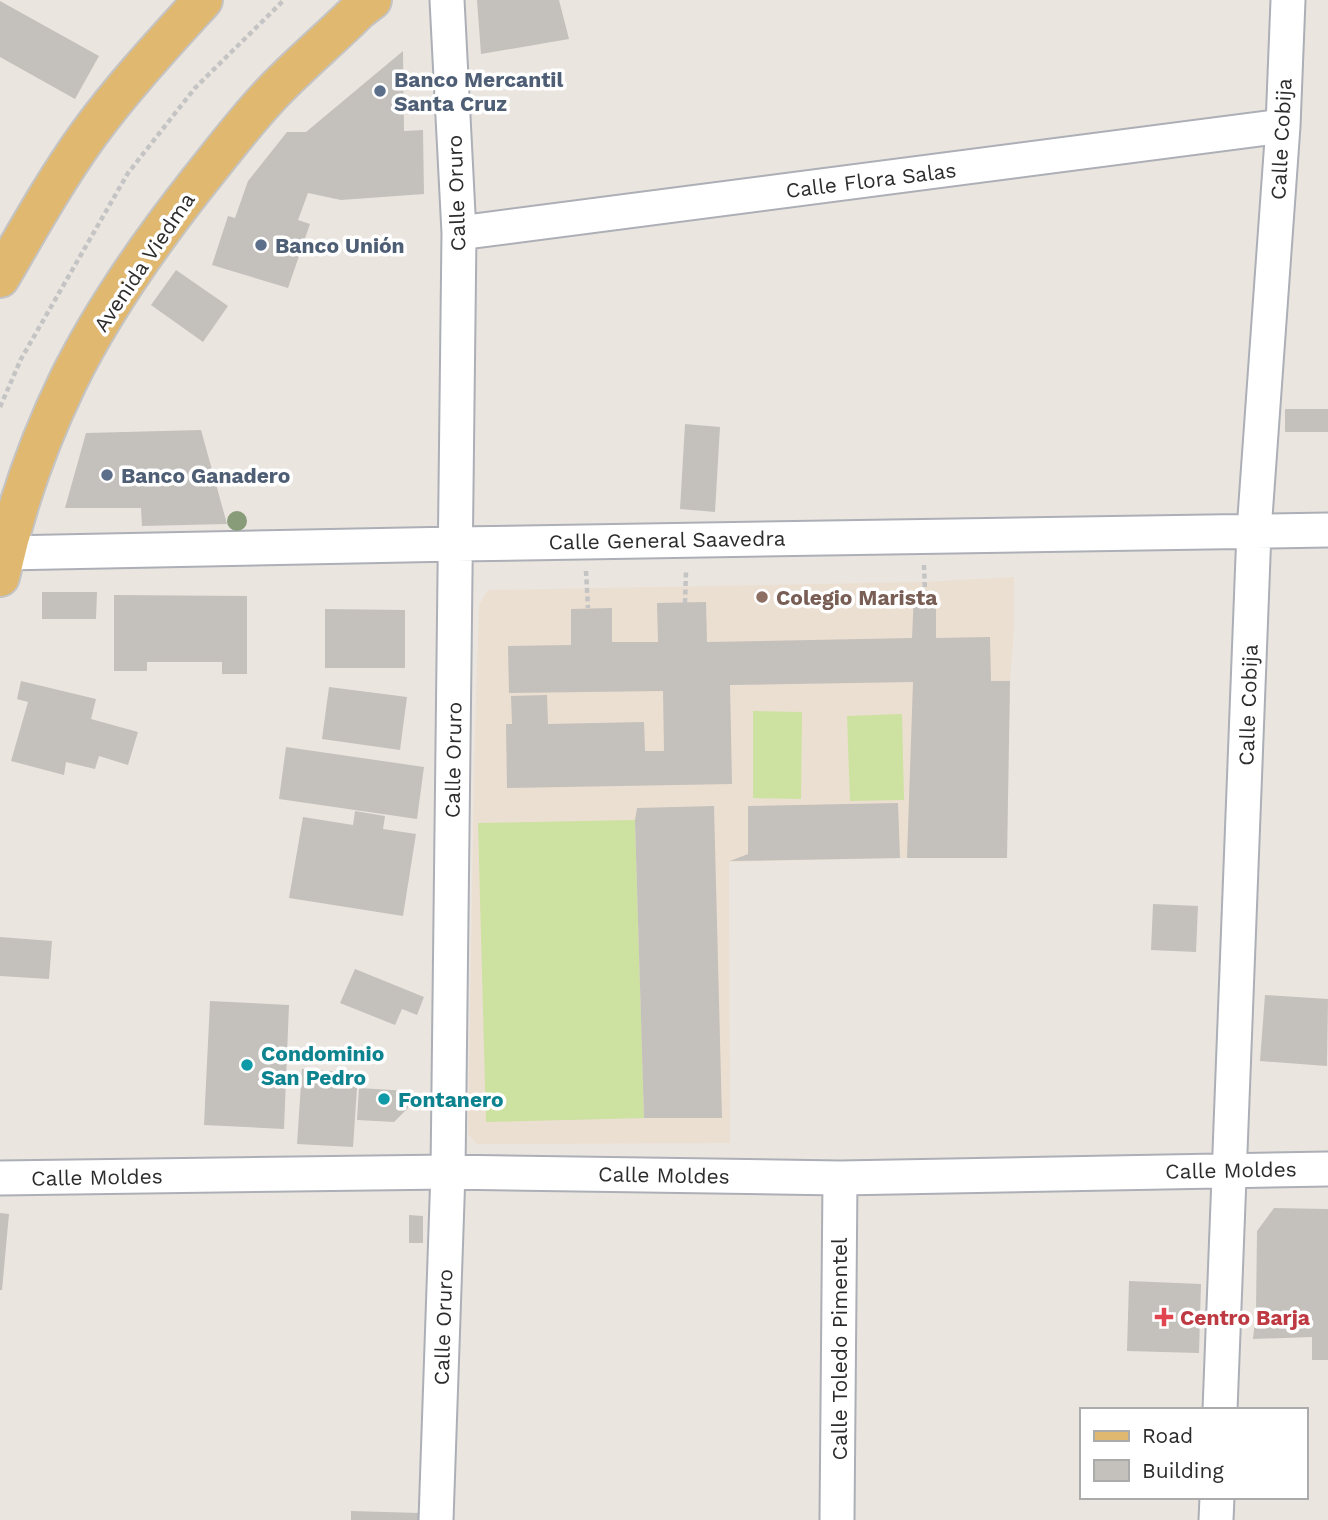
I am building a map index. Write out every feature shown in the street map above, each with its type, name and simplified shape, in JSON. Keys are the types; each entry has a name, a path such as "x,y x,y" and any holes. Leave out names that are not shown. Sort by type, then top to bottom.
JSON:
{"main road":[{"path":"0,278 88,135 152,55 203,0"},
{"name":"Avenida Viedma","path":"3,565 29,472 68,381 101,321 146,252 239,131 275,91 372,0"}],"street":[{"name":"Calle Oruro","path":"436,1520 448,1172 459,233 447,0"},
{"name":"Calle Cobija","path":"1220,1408 1254,531 1283,126 1288,0"},
{"name":"Calle Flora Salas","path":"459,233 1283,126"},
{"name":"Calle General Saavedra","path":"3,565 456,544 1328,530"},
{"name":"Calle Moldes","path":"0,1178 448,1172 840,1178 1328,1169"},
{"name":"Calle Toledo Pimentel","path":"837,1520 840,1178"},
{"path":"1216,1520 1217,1499"}],"path":[{"path":"0,407 21,359 128,173 195,88 284,0"}],"shaded area":[{"path":"1014,577 1007,858 729,862 730,1143 477,1144 468,1134 474,765 479,605 488,590 924,582"}],"green space":[{"path":"753,711 802,712 801,799 753,798"},
{"path":"902,714 904,800 850,801 847,716"},
{"path":"635,820 644,1118 486,1122 478,823"}],"building":[{"path":"477,0 559,0 569,39 481,54"},
{"path":"0,1 99,56 75,99 0,57"},
{"path":"403,51 404,131 423,130 424,194 341,200 308,193 298,220 310,224 288,288 212,265 228,216 235,218 248,181 287,132 306,132"},
{"path":"176,270 228,306 203,342 151,305"},
{"path":"1285,409 1328,409 1328,432 1285,432"},
{"path":"685,424 720,427 715,512 680,509"},
{"path":"201,430 227,524 142,526 141,508 65,508 86,433"},
{"path":"936,591 936,638 990,637 991,681 1010,681 1007,858 907,858 913,682 730,685 732,784 507,788 506,724 512,724 511,696 547,695 548,724 644,722 645,751 664,751 663,691 509,693 508,646 571,645 571,609 612,608 612,642 658,642 657,603 706,602 707,642 912,638 914,593"},
{"path":"42,592 97,592 96,619 42,619"},
{"path":"114,595 247,596 247,674 222,674 222,662 147,662 147,671 114,671"},
{"path":"325,609 405,610 405,668 325,668"},
{"path":"21,681 96,699 91,719 138,732 128,765 99,756 95,769 66,762 64,775 11,761 28,702 17,699"},
{"path":"329,687 407,697 400,750 322,739"},
{"path":"286,747 424,767 417,819 279,799"},
{"path":"898,803 900,858 730,861 748,854 748,806"},
{"path":"714,806 722,1118 644,1118 635,820 637,808"},
{"path":"355,811 385,816 383,829 416,834 403,916 289,898 303,817 353,825"},
{"path":"1153,904 1198,906 1196,952 1151,950"},
{"path":"0,937 52,941 49,979 0,976"},
{"path":"355,969 424,997 417,1015 402,1009 395,1025 340,1003"},
{"path":"1265,995 1328,999 1327,1066 1260,1061"},
{"name":"Condominio San Pedro","path":"210,1001 289,1005 284,1129 204,1125"},
{"path":"302,1069 358,1073 353,1147 297,1144"},
{"name":"Fontanero","path":"359,1088 409,1091 408,1108 394,1122 357,1120"},
{"path":"1274,1208 1328,1209 1328,1360 1312,1360 1312,1337 1253,1339 1257,1231"},
{"path":"0,1213 9,1214 2,1290 0,1290"},
{"path":"409,1215 423,1216 423,1243 409,1243"},
{"name":"Centro Barja","path":"1129,1281 1201,1284 1199,1353 1127,1351"},
{"path":"351,1511 420,1513 419,1520 351,1520"}],"place":[{"name":"Banco Mercantil Santa Cruz","path":"380,91"},
{"name":"Banco Unión","path":"261,245"},
{"name":"Banco Ganadero","path":"107,475"},
{"name":"Colegio Marista","path":"762,597"},
{"name":"Condominio San Pedro","path":"247,1065"},
{"name":"Fontanero","path":"384,1099"},
{"name":"Centro Barja","path":"1164,1317"}]}
